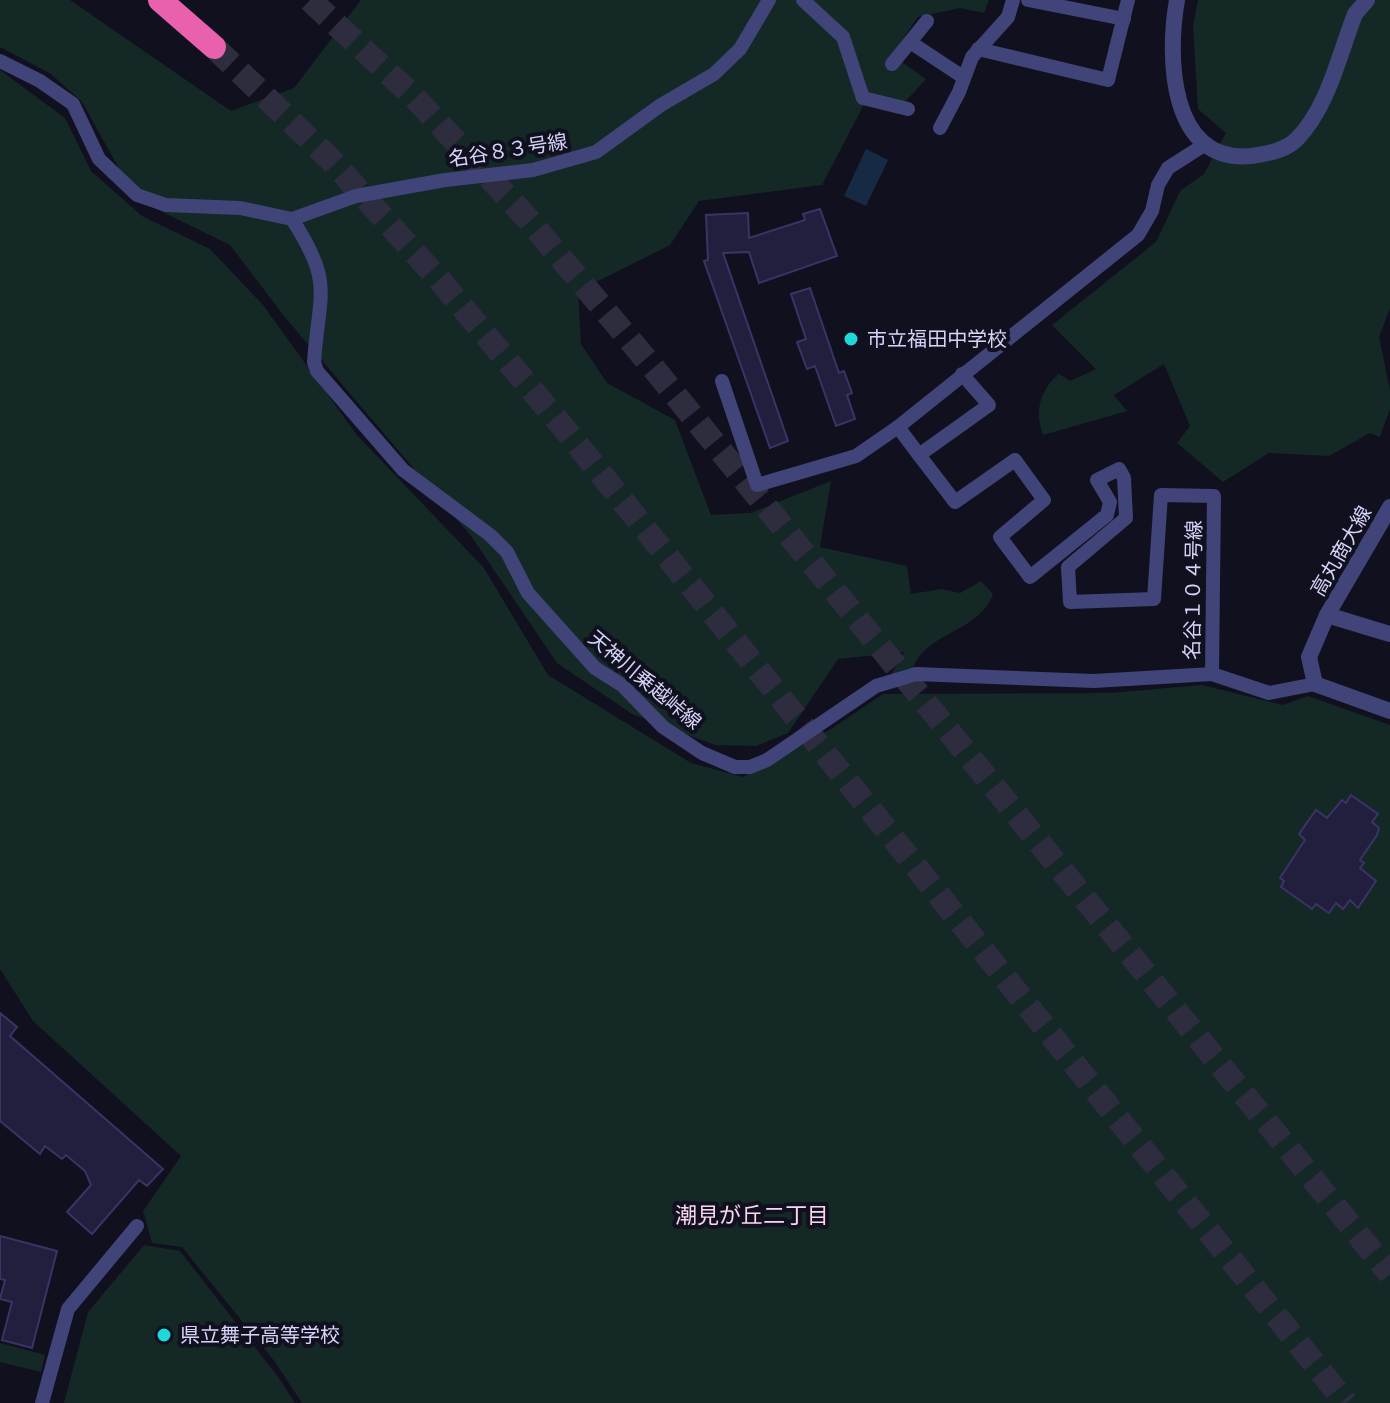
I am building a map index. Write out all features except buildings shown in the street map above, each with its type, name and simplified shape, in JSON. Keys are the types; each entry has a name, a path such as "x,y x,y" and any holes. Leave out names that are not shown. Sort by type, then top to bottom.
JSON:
{"highway":[{"path":"160,0 214,47"}],"street":[{"name":"名谷８３号線","path":"292,219 356,196 445,180 533,170 596,152 661,105 714,74 740,49 769,0"},
{"path":"803,0 843,37 863,98 908,109"},
{"path":"940,128 978,49 1008,17 1013,0"},
{"path":"1028,0 1124,19"},
{"path":"978,49 1108,80 1128,0"},
{"path":"1177,0 1175,66 1179,102 1188,129 1204,145 1226,155 1245,157 1269,154 1294,142 1316,116 1355,14 1367,0"},
{"path":"892,64 927,21"},
{"path":"910,42 963,77"},
{"path":"0,61 40,81 73,104 99,159 137,195 166,205 240,208 292,219"},
{"path":"722,381 757,485 856,456 898,427 1138,235 1168,168 1204,145"},
{"name":"天神川乗越峠線","path":"292,219 312,253 322,282 314,362 317,371 403,470 499,543 528,593 595,668 622,685 663,727 720,762 743,768 767,760 876,686 904,676 1094,681 1212,674 1258,692 1287,692 1315,684"},
{"path":"898,427 919,455 989,405 962,374"},
{"name":"名谷１０４号線","path":"919,455 955,502 1015,460 1044,500 1000,537 1030,577 1107,515 1110,502 1097,480 1119,469 1124,478 1126,518 1068,567 1070,602 1154,599 1161,495 1214,496 1212,674"},
{"name":"高丸商大線","path":"1327,615 1390,507"},
{"path":"1390,634 1327,615 1308,661 1315,684 1390,711"},
{"path":"42,1403 68,1309 137,1226"}],"green space":[{"path":"0,0 70,0 231,111 294,88 361,0 989,0 984,13 960,8 918,17 892,55 926,79 905,102 870,93 822,185 699,201 670,245 578,291 581,344 607,383 675,420 711,515 751,513 831,481 820,547 907,566 911,594 942,589 960,593 981,581 993,594 986,607 928,648 912,671 891,675 904,652 838,659 788,733 756,746 715,745 632,714 557,663 471,536 284,316 230,245 136,199 82,102 51,74 0,47"},
{"path":"1198,0 1390,0 1390,308 1379,337 1390,390 1390,409 1380,437 1370,433 1329,456 1269,453 1223,482 1177,443 1190,426 1164,364 1114,395 1127,411 1043,435 1039,418 1040,402 1052,380 1059,374 1070,381 1096,369 1052,325 1156,242 1180,191 1204,174 1226,133 1198,109 1193,27"},
{"path":"0,70 65,118 91,171 142,216 210,249 263,305 357,435 484,568 548,675 691,763 743,777 831,729 883,694 1110,693 1202,685 1283,705 1308,696 1390,725 1390,1403 302,1403 275,1362 182,1247 152,1243 143,1211 181,1156 33,1021 0,969"},
{"name":"県立舞子高等学校","path":"144,1245 180,1251 295,1403 64,1403 88,1312"},
{"path":"0,1343 45,1355 41,1372 0,1362"}],"water":[{"path":"866,149 888,160 866,206 844,196"}],"tunnel":[{"path":"310,0 412,95 528,219 655,370 1390,1274"},
{"path":"214,47 332,161 442,283 573,439 1346,1403"}],"place":[{"name":"市立福田中学校","path":"851,339"},
{"name":"県立舞子高等学校","path":"164,1335"}],"district":[{"name":"潮見が丘二丁目","path":"752,1215"}]}
